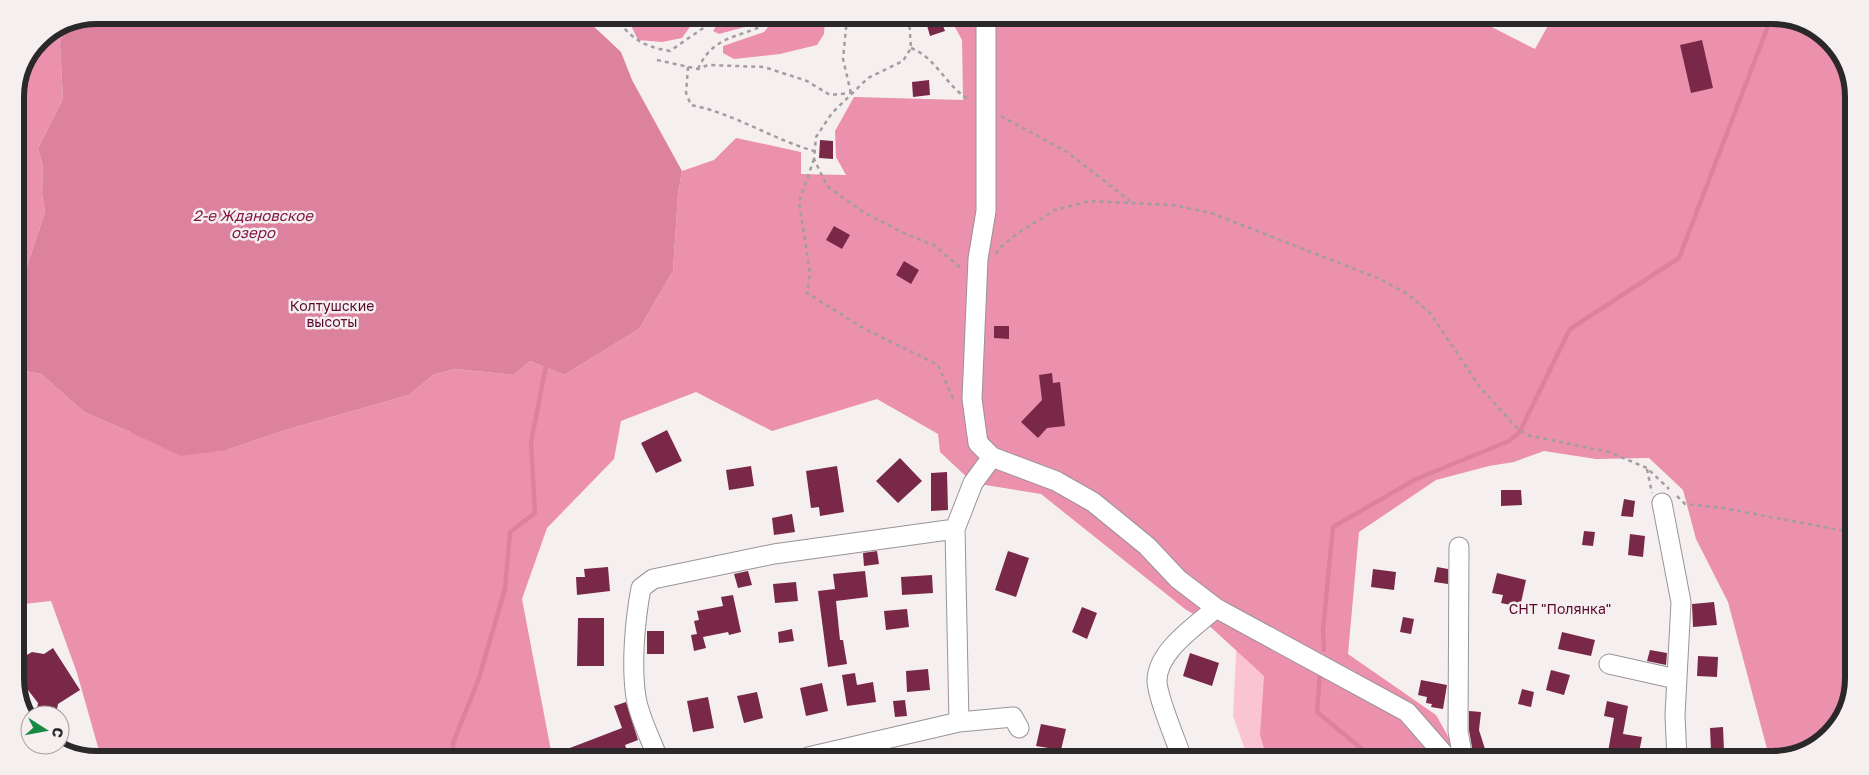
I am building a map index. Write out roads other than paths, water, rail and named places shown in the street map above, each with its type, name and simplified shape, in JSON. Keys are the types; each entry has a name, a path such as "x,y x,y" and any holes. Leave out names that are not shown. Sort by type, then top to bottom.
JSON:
{"street":[{"path":"986,24 986,211 978,259 972,399 978,443 992,457 1056,481 1093,502 1147,546 1178,579 1216,608 1407,712 1441,751"},
{"path":"959,722 955,528 973,483 992,457"},
{"path":"1662,503 1681,602 1676,679 1677,751"},
{"path":"655,751 636,698 635,650 637,606 641,588 653,579 774,554 955,528"},
{"path":"1458,547 1458,732 1462,751"},
{"path":"1180,751 1157,681 1161,665 1171,650 1216,608"},
{"path":"1609,664 1676,679"},
{"path":"830,751 959,722 1013,717 1019,728"}],"water":[{"name":"2-е Ждановское озеро","path":"96,24 591,24 621,52 632,80 682,171 678,194 673,271 639,329 564,375 530,361 514,375 455,369 433,375 409,395 282,431 227,450 181,456 84,412 41,374 24,371 24,275 45,212 42,194 43,167 38,148 63,99 60,44 63,32 82,25"}],"waterway":[{"path":"1324,650 1323,630 1333,527 1416,479 1509,441 1519,433 1570,329 1679,258 1769,24"},
{"path":"453,751 453,743 478,681 505,589 510,532 535,513 531,442 547,361"},
{"path":"1320,672 1317,712 1364,751"}],"park label":[{"name":"Колтушские высоты","path":"332,314"},
{"name":"СНТ \"Полянка\"","path":"1560,608"}]}
